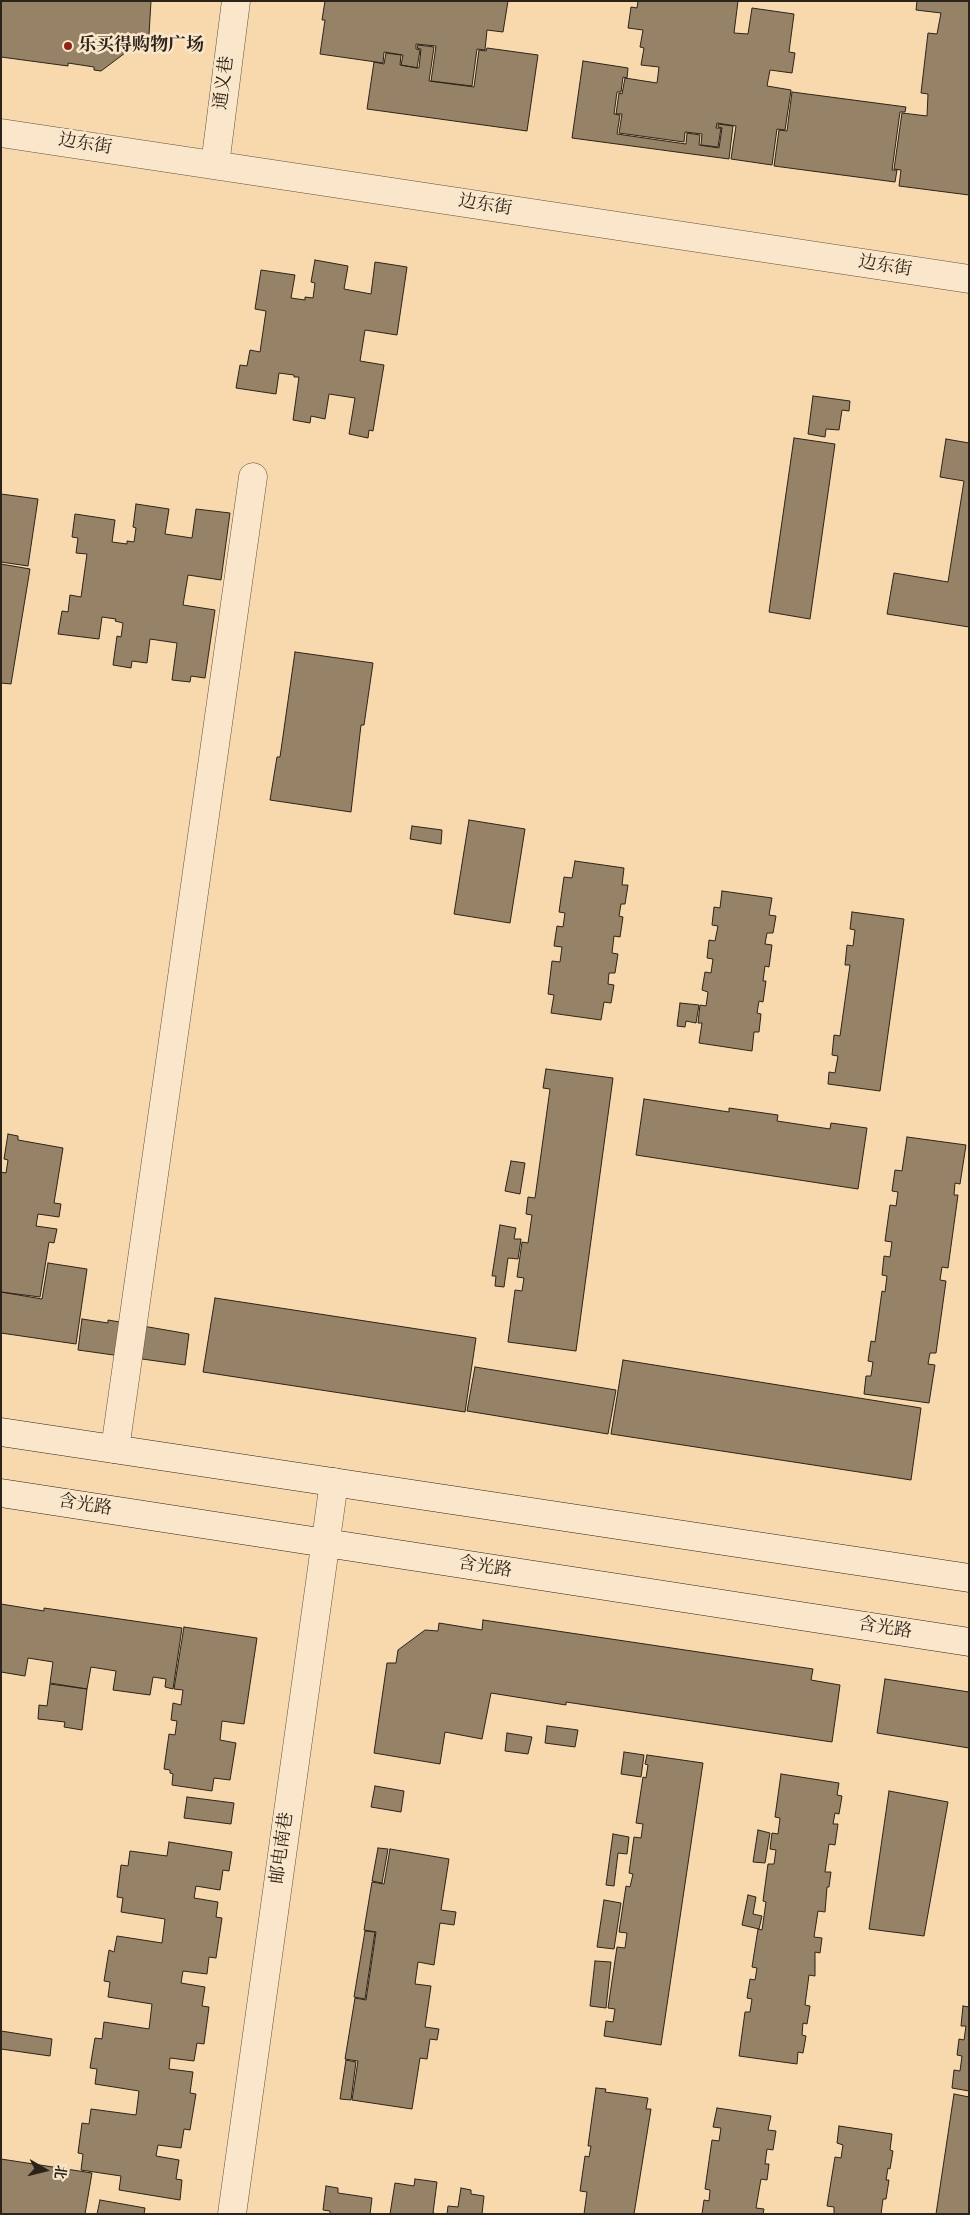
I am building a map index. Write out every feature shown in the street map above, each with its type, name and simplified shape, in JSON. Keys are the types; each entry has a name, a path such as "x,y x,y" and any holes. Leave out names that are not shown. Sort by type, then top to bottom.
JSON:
{"street":[{"name":"通义巷","path":"215,165 236,1"},
{"name":"边东街","path":"1,133 969,279"},
{"path":"115,1449 253,477"},
{"path":"1,1432 969,1578"},
{"name":"邮电南巷","path":"232,2214 334,1482"},
{"name":"含光路","path":"1,1493 969,1642"}],"building":[{"name":"乐买得购物广场","path":"1,1 151,1 149,35 101,71 94,70 94,67 68,63 68,66 1,57"},
{"path":"325,1 508,1 503,32 487,30 485,50 477,49 472,86 431,81 436,46 416,44 416,49 420,50 417,68 401,65 403,55 384,52 383,63 320,54 325,20 322,20"},
{"path":"638,1 738,1 734,33 748,34 752,8 794,14 789,52 795,53 792,73 770,70 767,86 791,90 785,130 777,129 772,165 731,159 736,126 717,123 716,128 721,128 718,147 701,145 702,134 685,132 684,142 619,133 622,114 616,114 619,93 622,94 625,78 657,83 659,67 641,65 644,48 640,47 643,30 628,28 631,7 637,8"},
{"path":"917,1 969,1 969,195 899,186 901,170 894,169 902,113 927,116 928,94 921,93 928,33 937,34 941,13 916,10"},
{"path":"418,45 434,47 429,81 474,87 479,50 486,51 487,48 538,55 527,131 367,109 374,62 384,64 386,53 401,55 400,65 419,68 421,49 417,48"},
{"path":"583,61 628,68 627,78 623,77 621,92 617,92 614,114 620,115 617,134 686,144 687,133 700,135 699,145 719,148 722,128 718,127 718,124 733,126 729,159 572,138"},
{"path":"792,92 906,107 905,112 900,112 892,170 897,170 895,182 774,166 779,130 787,131"},
{"path":"315,260 348,266 344,289 371,294 375,262 407,267 397,335 365,330 360,361 384,365 373,431 369,430 368,438 349,434 355,398 329,394 325,419 311,416 310,423 293,420 299,377 279,373 276,394 236,388 240,365 247,366 250,350 260,352 266,311 255,309 261,270 295,275 291,298 305,300 305,297 313,298 315,283 311,282"},
{"path":"813,396 850,401 849,411 842,410 839,430 826,429 825,437 808,434"},
{"path":"794,438 835,444 810,619 769,612"},
{"path":"946,439 969,443 969,627 887,614 894,573 948,582 964,481 940,477"},
{"path":"1,494 38,499 28,566 1,562"},
{"path":"136,504 169,509 165,534 192,538 196,509 230,513 221,580 188,575 183,605 215,610 205,678 191,676 190,682 172,680 177,643 150,639 147,663 132,661 131,668 113,665 117,636 121,637 123,623 115,621 116,619 102,617 99,639 58,634 62,611 68,612 70,595 81,597 87,554 76,553 78,538 72,537 75,514 115,520 112,542 127,544 127,541 134,542 136,528 133,527"},
{"path":"1,564 30,569 11,684 1,683"},
{"path":"295,652 373,663 364,725 361,725 351,812 270,800 277,757 280,757"},
{"path":"469,820 525,829 510,923 454,914"},
{"path":"412,826 442,830 441,844 410,839"},
{"path":"575,861 624,868 622,885 628,885 625,904 621,904 619,916 623,917 620,937 614,936 612,953 618,954 615,973 609,973 608,984 614,985 611,1003 604,1002 601,1020 551,1013 554,995 548,994 552,961 560,962 562,947 554,946 557,926 563,927 565,913 559,912 564,877 572,878"},
{"path":"722,891 772,898 769,915 776,916 773,933 767,933 765,944 772,945 769,967 765,966 763,981 766,981 763,1002 759,1001 757,1013 761,1014 759,1032 754,1032 752,1051 699,1043 702,1023 698,1023 700,1005 706,1006 708,992 702,990 705,972 711,973 713,959 707,958 709,940 715,941 718,926 712,925 714,907 720,908"},
{"path":"852,912 904,919 880,1091 828,1084 829,1072 835,1073 838,1056 832,1055 834,1035 840,1036 850,965 845,965 847,945 853,946 855,930 850,929"},
{"path":"680,1003 699,1005 696,1023 686,1021 685,1027 677,1026"},
{"path":"546,1069 613,1078 576,1351 508,1342 515,1290 522,1291 524,1278 517,1277 522,1242 528,1243 532,1215 526,1214 528,1197 535,1198 550,1089 543,1088"},
{"path":"644,1099 729,1112 729,1108 778,1115 777,1121 830,1129 831,1123 867,1128 858,1189 636,1155"},
{"path":"8,1134 18,1136 18,1140 63,1148 54,1203 61,1204 59,1217 38,1214 36,1226 57,1229 54,1243 49,1242 40,1297 1,1292 1,1172 6,1173 8,1160 4,1159"},
{"path":"907,1137 966,1145 960,1184 955,1183 954,1195 958,1195 948,1268 942,1267 940,1280 946,1281 936,1353 930,1353 928,1364 935,1365 929,1403 864,1394 866,1376 871,1376 873,1362 868,1361 871,1341 875,1342 882,1291 885,1292 887,1276 882,1275 884,1256 890,1257 892,1242 885,1241 890,1205 896,1206 898,1192 892,1191 895,1170 902,1171"},
{"path":"511,1161 525,1163 520,1194 505,1191"},
{"path":"500,1225 516,1228 514,1239 521,1239 518,1259 508,1258 504,1287 495,1286 496,1276 492,1276"},
{"path":"48,1263 87,1269 76,1344 1,1333 1,1292 42,1299"},
{"path":"215,1298 476,1338 465,1412 203,1372"},
{"path":"82,1319 108,1323 108,1320 189,1334 185,1365 78,1350"},
{"path":"623,1360 921,1408 911,1480 611,1434"},
{"path":"475,1367 616,1390 608,1434 467,1411"},
{"path":"1,1604 44,1611 44,1608 182,1628 173,1689 165,1687 166,1679 153,1677 150,1695 113,1690 116,1671 91,1667 87,1689 50,1683 53,1662 28,1658 25,1676 1,1672"},
{"path":"483,1620 813,1669 811,1680 840,1685 832,1742 566,1702 566,1705 491,1693 482,1739 445,1732 440,1764 374,1753 387,1663 396,1663 398,1650 425,1630 438,1631 439,1623 482,1630"},
{"path":"184,1627 257,1638 244,1724 222,1721 220,1740 236,1743 230,1780 214,1778 212,1791 172,1785 173,1774 170,1773 170,1770 164,1769 169,1734 175,1735 177,1721 171,1720 173,1703 181,1705 183,1690 174,1689"},
{"path":"885,1679 969,1692 969,1748 877,1733"},
{"path":"50,1684 87,1689 82,1730 64,1727 65,1722 38,1719 39,1705 47,1706"},
{"path":"547,1726 578,1730 575,1747 545,1743"},
{"path":"507,1733 532,1737 528,1754 505,1751"},
{"path":"624,1752 644,1755 641,1777 621,1774"},
{"path":"647,1755 703,1763 661,2045 604,2036 606,2021 613,2022 615,2009 608,2008 617,1947 625,1948 627,1933 619,1932 626,1886 630,1887 633,1874 629,1873 634,1837 641,1838 643,1824 636,1823 643,1777 646,1778 648,1765 645,1764"},
{"path":"781,1774 839,1783 837,1795 842,1796 839,1814 835,1813 833,1824 838,1824 835,1845 829,1844 825,1872 831,1872 829,1887 827,1887 825,1912 818,1911 814,1937 822,1938 820,1953 815,1952 815,1976 809,1975 805,2005 810,2006 807,2024 803,2023 802,2035 806,2036 803,2053 798,2052 797,2064 739,2056 745,2012 750,2012 752,1999 747,1998 750,1979 755,1980 757,1968 752,1967 758,1929 762,1930 766,1902 763,1901 768,1864 774,1864 776,1850 770,1849 772,1833 778,1834 780,1818 775,1817"},
{"path":"375,1786 404,1791 401,1812 371,1807"},
{"path":"889,1791 948,1802 924,1936 869,1929"},
{"path":"187,1797 234,1803 231,1824 184,1818"},
{"path":"758,1830 770,1833 765,1863 753,1862"},
{"path":"613,1834 629,1837 627,1854 618,1853 614,1886 606,1885"},
{"path":"169,1842 232,1852 229,1871 223,1870 220,1890 196,1886 194,1898 218,1902 216,1917 222,1918 216,1958 209,1957 207,1974 183,1971 181,1983 205,1987 202,2006 209,2007 204,2044 197,2043 194,2061 170,2058 169,2069 193,2072 190,2093 196,2094 190,2130 184,2129 181,2148 158,2145 156,2156 179,2160 176,2179 182,2180 180,2200 119,2190 121,2176 81,2170 83,2154 78,2153 82,2123 89,2124 91,2109 136,2115 139,2091 95,2084 97,2069 90,2068 95,2038 102,2039 104,2022 149,2029 152,2004 108,1997 110,1982 104,1981 109,1950 114,1952 117,1936 162,1943 165,1919 121,1912 123,1898 117,1897 121,1865 128,1866 130,1851 167,1856"},
{"path":"378,1848 388,1849 382,1883 372,1881"},
{"path":"390,1849 449,1859 441,1910 456,1912 454,1925 440,1923 434,1965 418,1962 415,1984 431,1986 425,2027 439,2029 437,2040 430,2039 427,2059 420,2058 412,2109 352,2100 358,2061 345,2059 355,1998 366,2000 376,1932 364,1930 372,1882 384,1884"},
{"path":"748,1895 756,1897 753,1914 762,1916 759,1929 742,1925"},
{"path":"604,1900 621,1903 614,1949 597,1947"},
{"path":"365,1931 375,1932 365,1999 354,1997"},
{"path":"595,1961 611,1962 606,2008 590,2006"},
{"path":"963,2006 969,2007 969,2091 952,2088 954,2070 960,2071 962,2056 957,2055 959,2039 964,2040 966,2026 961,2026"},
{"path":"1,2031 52,2039 50,2056 1,2049"},
{"path":"346,2060 356,2062 351,2100 340,2099"},
{"path":"596,2088 606,2089 605,2092 648,2098 646,2109 651,2109 634,2214 584,2214 587,2192 580,2191 585,2156 589,2157 591,2146 588,2146"},
{"path":"954,2094 969,2097 969,2214 936,2214"},
{"path":"717,2108 771,2116 768,2130 776,2131 773,2150 767,2149 765,2164 769,2164 767,2180 761,2179 756,2208 764,2209 763,2214 702,2214 704,2200 709,2201 710,2190 705,2189 712,2140 719,2141 721,2128 713,2127"},
{"path":"839,2126 892,2134 890,2150 893,2151 886,2180 889,2180 886,2199 883,2199 881,2214 834,2214 834,2207 827,2206 835,2157 841,2158 843,2145 837,2143"},
{"path":"1,2159 92,2173 85,2214 1,2214"},
{"path":"415,2179 437,2182 433,2213 438,2214 390,2214 395,2183 414,2186"},
{"path":"326,2186 338,2188 338,2193 372,2198 370,2214 330,2214 330,2211 323,2210"},
{"path":"461,2188 471,2190 471,2194 484,2196 482,2214 447,2214 448,2206 458,2207"},
{"path":"100,2200 145,2208 144,2214 97,2214"}],"place":[{"name":"乐买得购物广场","path":"68,46"}]}
